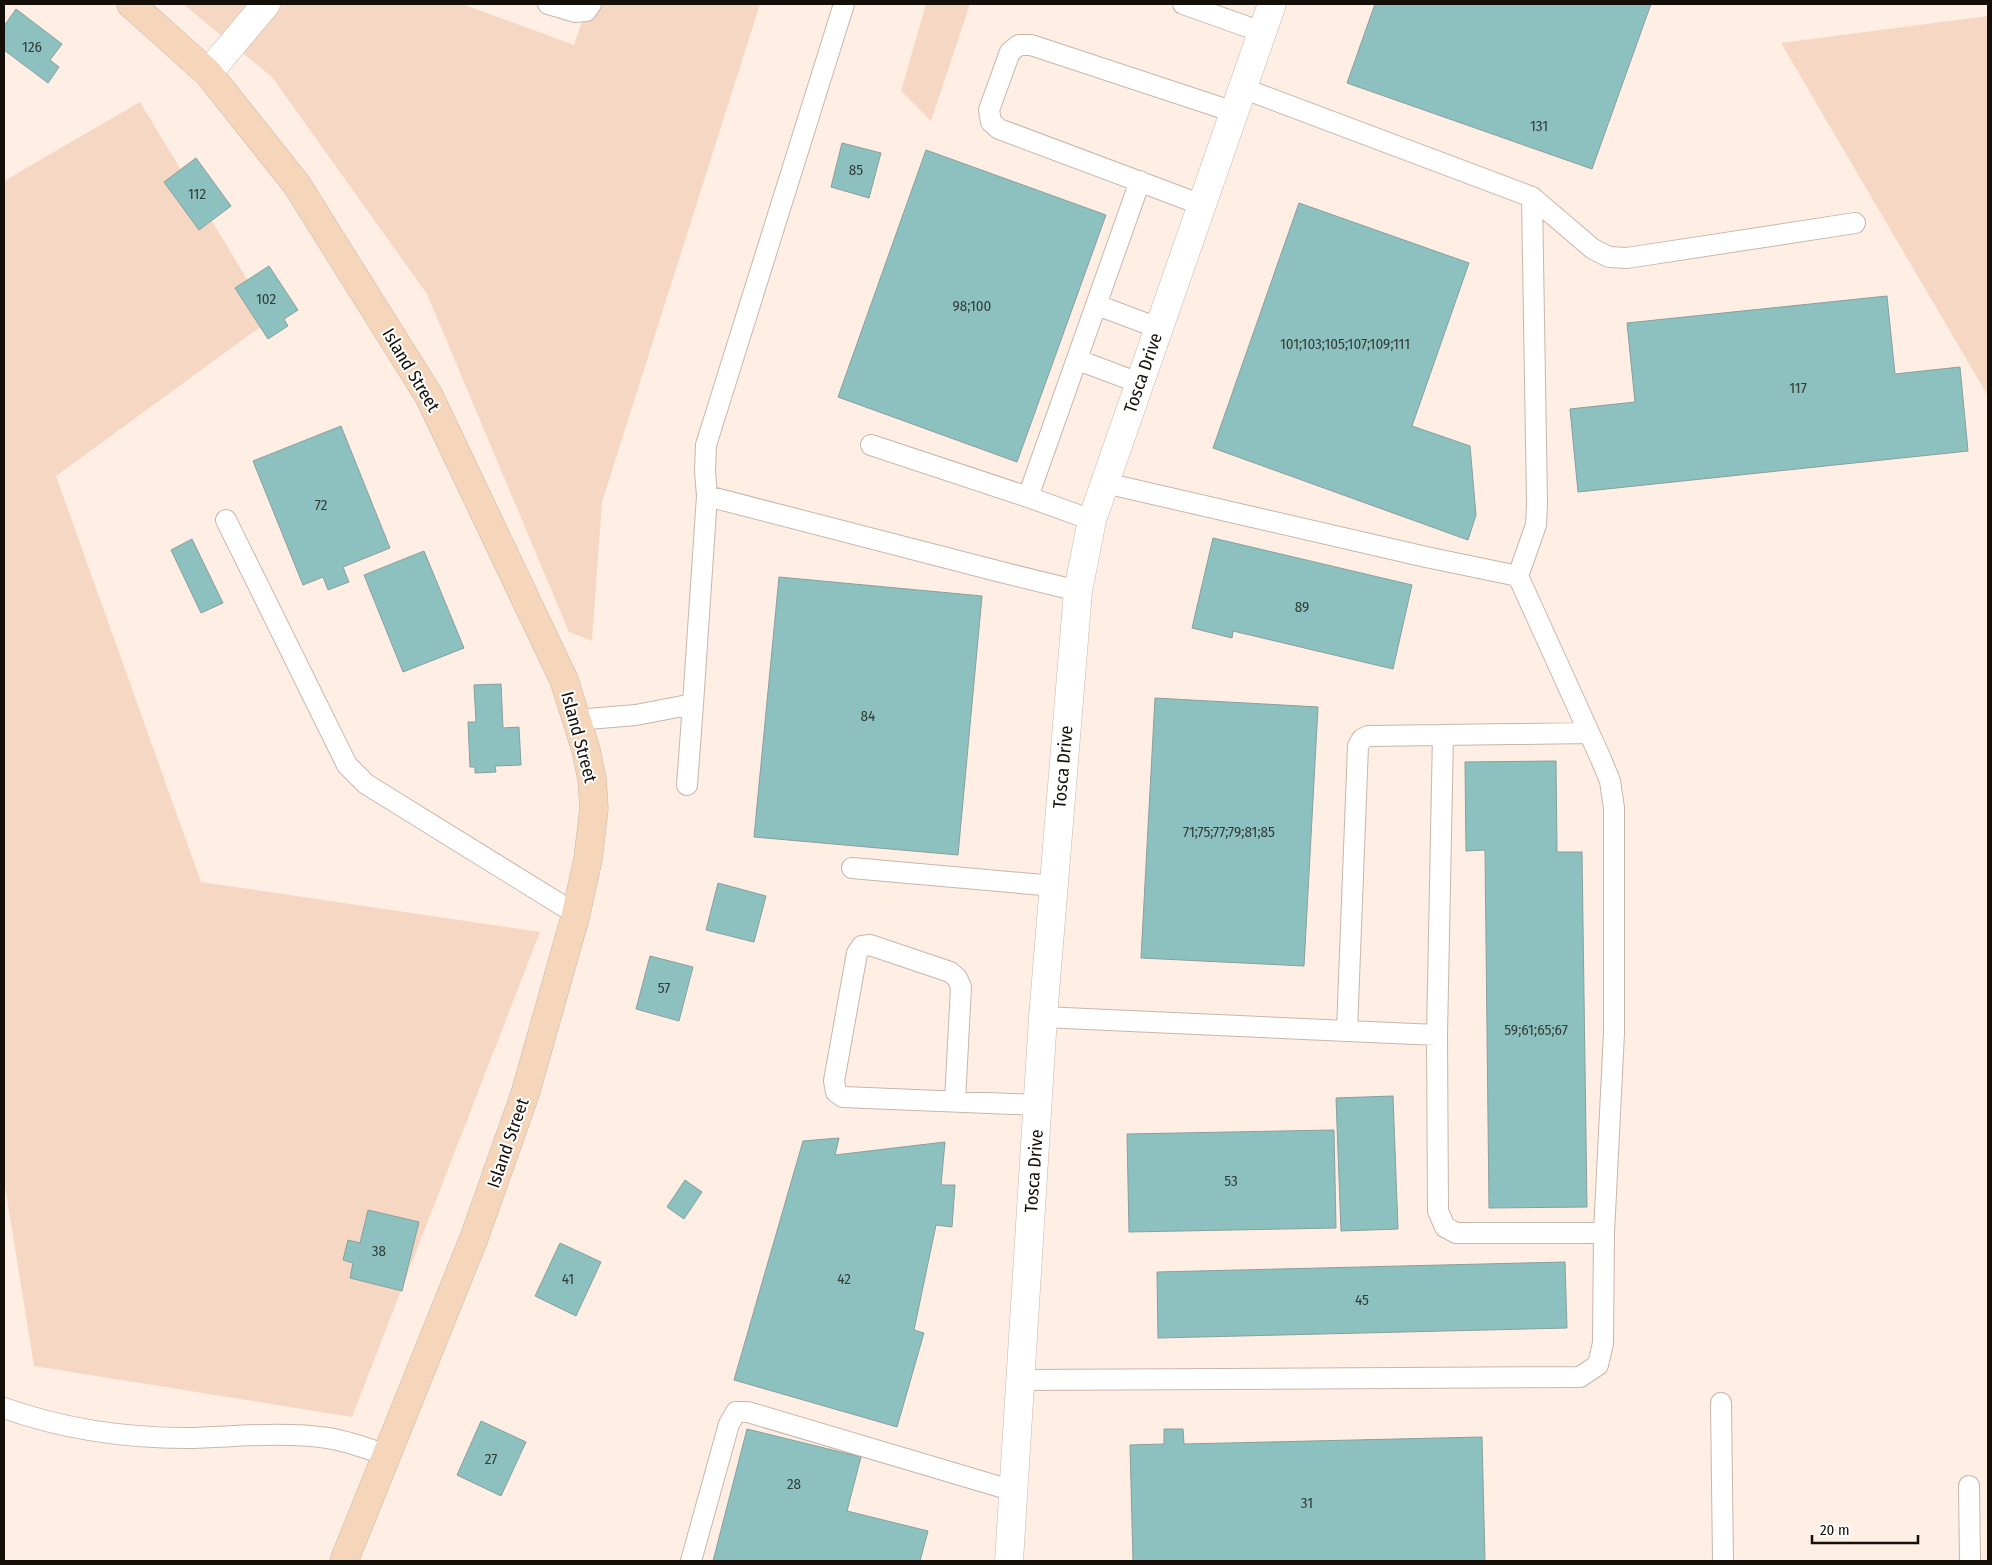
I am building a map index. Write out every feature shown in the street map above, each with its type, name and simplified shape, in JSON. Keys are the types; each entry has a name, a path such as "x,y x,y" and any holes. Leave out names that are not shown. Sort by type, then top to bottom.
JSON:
{"street":[{"name":"Island Street","path":"131,4 208,72 297,185 429,396 564,680 586,750 592,779 594,808 588,859 576,914 528,1085 474,1238 344,1561"},
{"path":"208,72 266,4"},
{"name":"Tosca Drive","path":"1009,1561 1043,1017 1078,591 1092,520 1272,4"}],"lane":[{"path":"548,4 575,12 586,11 591,4"},
{"path":"687,785 707,496 705,471 706,445 844,4"},
{"path":"1184,4 1262,32"},
{"path":"1202,205 1000,129 991,122 988,110 1010,52 1019,45 1031,44 1238,100 1532,197 1593,250 1609,257 1627,258 1856,223"},
{"path":"1028,497 1098,305 1140,181"},
{"path":"1021,1380 1580,1377 1598,1365 1603,1343 1604,1233 1614,1033 1614,808 1610,781 1518,576 1536,525 1532,197"},
{"path":"1098,305 1158,328"},
{"path":"1078,360 1140,383"},
{"path":"871,445 1092,520"},
{"path":"1105,483 1426,557 1518,576"},
{"path":"707,496 1078,591"},
{"path":"226,520 347,765 366,784 576,914"},
{"path":"576,720 636,715 693,704"},
{"path":"1347,1031 1358,746 1362,739 1368,736 1589,733"},
{"path":"1443,735 1437,1034 1438,1211 1445,1227 1456,1233 1604,1233"},
{"path":"852,868 1054,886"},
{"path":"955,1101 961,987 957,978 950,972 870,945 862,946 857,953 834,1081 836,1092 843,1096 1038,1105"},
{"path":"1043,1017 1437,1034"},
{"path":"1721,1403 1723,1561"},
{"path":"4,1408 52,1423 98,1432 156,1438 288,1434 330,1438 387,1455"},
{"path":"691,1561 729,1424 736,1412 748,1412 1014,1491"},
{"path":"1969,1486 1970,1561"}],"shaded area":[{"path":"183,4 462,4 574,45 588,4 760,4 602,502 592,641 569,632 427,294 272,77"},
{"path":"926,4 970,4 931,121 901,91"},
{"path":"1988,16 1988,396 1781,43"},
{"path":"140,102 271,319 56,476 201,882 540,932 352,1417 34,1366 4,1180 4,181"}],"building":[{"path":"1375,4 1651,4 1592,169 1347,83"},
{"path":"16,9 62,44 50,60 59,67 48,83 4,50 4,26"},
{"path":"842,143 881,153 869,198 831,187"},
{"path":"926,150 1106,215 1017,462 838,397"},
{"path":"196,158 231,206 199,230 164,182"},
{"path":"1299,203 1469,263 1412,426 1470,446 1476,515 1468,540 1213,448"},
{"path":"269,266 298,310 284,319 288,326 268,339 235,288"},
{"path":"1887,296 1895,374 1960,367 1968,451 1578,492 1570,409 1635,402 1627,323"},
{"path":"341,426 390,548 343,567 349,582 328,590 323,577 303,585 253,461"},
{"path":"1213,538 1412,585 1393,669 1233,631 1232,638 1192,628"},
{"path":"192,539 223,603 201,613 171,550"},
{"path":"424,551 464,648 403,672 364,575"},
{"path":"779,577 982,596 958,855 754,837"},
{"path":"501,684 503,728 519,727 521,765 495,766 496,772 475,773 475,767 470,767 468,722 476,722 474,685"},
{"path":"1155,698 1318,707 1304,966 1141,958"},
{"path":"1556,761 1557,852 1582,852 1587,1207 1489,1208 1485,850 1466,851 1465,762"},
{"path":"718,883 766,896 754,942 706,930"},
{"path":"650,956 693,967 679,1021 636,1009"},
{"path":"1393,1096 1398,1229 1341,1231 1336,1098"},
{"path":"1334,1130 1336,1228 1129,1232 1127,1134"},
{"path":"839,1138 835,1155 945,1142 941,1185 955,1185 952,1227 936,1225 914,1330 924,1333 897,1427 734,1380 803,1141"},
{"path":"685,1180 702,1192 684,1219 667,1207"},
{"path":"368,1210 419,1222 402,1291 350,1278 353,1263 343,1260 348,1240 360,1243"},
{"path":"560,1243 601,1262 576,1316 535,1296"},
{"path":"1565,1262 1567,1328 1158,1338 1157,1272"},
{"path":"481,1421 526,1442 501,1496 457,1475"},
{"path":"747,1429 861,1457 847,1511 928,1531 920,1561 713,1561"},
{"path":"1164,1429 1183,1429 1184,1444 1482,1437 1485,1561 1133,1561 1130,1445 1164,1444"}]}
